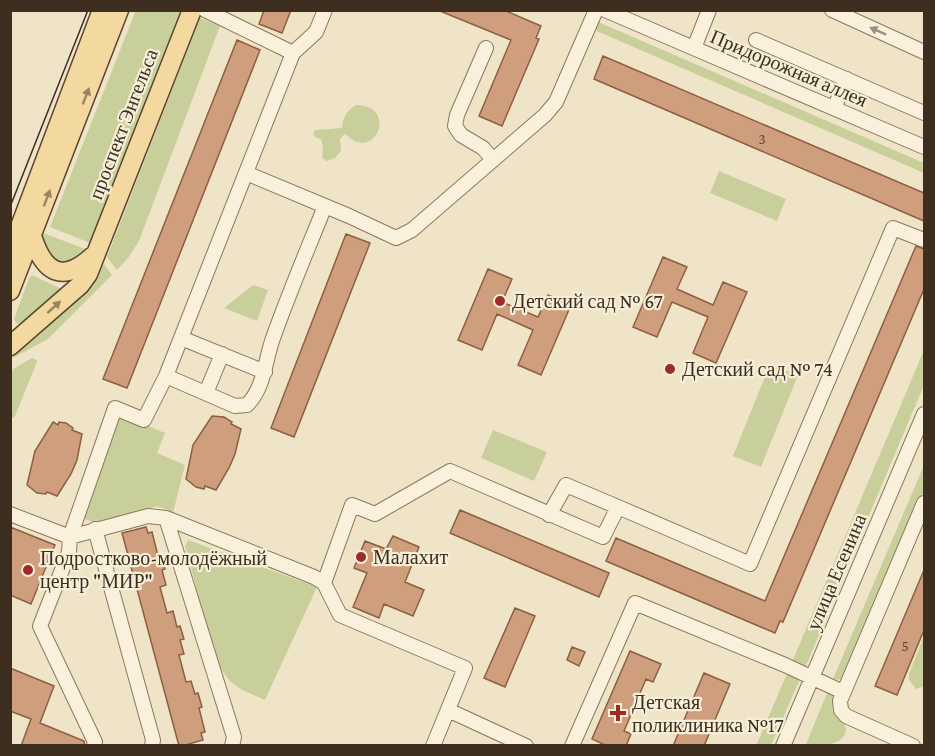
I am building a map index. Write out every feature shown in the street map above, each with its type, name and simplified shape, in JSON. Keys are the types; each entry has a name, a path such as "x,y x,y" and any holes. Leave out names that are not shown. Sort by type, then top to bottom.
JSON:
{"main road":[{"path":"10,253 102,10"},
{"path":"10,291 119,10"},
{"name":"проспект Энгельса","path":"10,346 80,285 88,274 192,10"},
{"path":"32,236 41,260 55,271 68,273 76,270 97,253"}],"street":[{"path":"205,10 293,53"},
{"path":"93,746 95,742 40,626 69,552 70,537 115,408 144,420 166,376 293,53 316,32 325,10"},
{"path":"246,173 396,238 412,230 545,115 556,102 596,10"},
{"name":"Придорожная аллея","path":"605,10 924,147"},
{"path":"694,48 709,10"},
{"path":"832,10 924,52"},
{"path":"756,40 924,112"},
{"path":"486,48 457,114 455,126 461,135 483,148 493,160"},
{"path":"834,108 847,79"},
{"path":"166,376 235,405 247,405 252,400 265,372 271,342 325,206"},
{"path":"549,515 566,485 750,564 893,228 924,240"},
{"path":"181,338 265,372"},
{"path":"206,393 222,354"},
{"name":"улица Есенина","path":"788,744 812,678 924,414"},
{"path":"324,583 352,505 375,514 450,471 603,537 618,507"},
{"path":"913,746 846,716 841,710 843,692 924,503"},
{"path":"10,514 70,537 148,516 166,518 314,577 324,583 340,615 465,668 433,746"},
{"path":"166,518 234,737 232,746"},
{"path":"95,529 153,740 152,746"},
{"path":"572,746 635,603 843,692"},
{"path":"448,710 526,746"}],"green space":[{"path":"136,10 181,11 90,243 50,227"},
{"path":"200,18 220,26 139,241 117,270 107,257"},
{"path":"596,21 924,163 924,173 592,29"},
{"path":"356,105 368,107 375,112 379,119 377,133 365,142 355,141 345,134 340,139 341,151 335,158 327,161 322,158 321,139 316,138 313,133 315,130 342,128 346,115"},
{"path":"719,171 786,199 777,221 710,193"},
{"path":"43,233 88,250 85,256 55,266 42,241"},
{"path":"104,264 112,275 48,339 11,359 11,352 95,277"},
{"path":"32,275 62,289 25,322 17,324 14,319"},
{"path":"253,285 268,290 257,321 224,308"},
{"path":"924,350 924,385 805,668 792,662"},
{"path":"32,358 37,362 15,416 11,419 13,369"},
{"path":"770,364 798,375 761,467 733,456"},
{"path":"127,417 165,433 157,453 185,465 173,513 155,507 107,521 89,521 84,517 116,422"},
{"path":"493,430 547,452 534,481 481,458"},
{"path":"924,465 924,491 846,676 843,680 833,679"},
{"path":"188,540 317,587 265,700 235,685 225,675 215,657 185,546"},
{"path":"924,636 924,686 916,689 909,680 909,674"},
{"path":"788,671 801,677 771,745 756,746"},
{"path":"828,691 835,695 832,710 844,724 845,734 842,739 830,744 817,746 806,744"}],"building":[{"path":"264,10 291,10 282,33 259,24"},
{"path":"504,10 541,26 536,38 539,39 502,126 479,116 511,40 440,11"},
{"path":"237,40 260,50 127,388 103,379"},
{"path":"603,56 924,193 924,221 594,79"},
{"path":"346,234 370,243 294,437 271,428"},
{"path":"916,246 924,249 924,289 783,622 780,621 775,633 606,561 616,538 765,601"},
{"path":"663,257 687,267 677,289 713,305 723,282 747,292 716,363 693,353 708,317 672,302 657,337 633,327"},
{"path":"488,269 512,279 502,302 538,317 548,295 571,305 541,375 518,365 533,330 497,314 482,350 458,340"},
{"path":"212,416 224,417 241,429 235,454 216,490 205,486 204,489 196,487 186,479 193,445"},
{"path":"53,422 58,425 59,422 66,423 73,428 72,430 82,434 77,460 57,496 47,492 46,494 37,493 27,485 35,451"},
{"path":"460,510 609,573 599,597 450,533"},
{"name":"Подростково-молодёжный центр \"МИР\"","path":"10,527 55,545 31,604 10,595"},
{"path":"146,527 148,533 152,532 158,556 161,556 165,569 162,570 166,585 160,587 167,613 173,611 177,627 180,626 184,639 180,640 184,654 179,655 186,682 191,681 202,707 199,708 205,732 201,733 203,740 182,746 179,746 122,533"},
{"path":"393,536 419,547 405,582 424,590 413,616 384,604 379,618 353,607 367,573 354,568 365,541 386,549"},
{"path":"924,570 924,630 897,695 875,686"},
{"path":"515,608 535,616 505,687 484,678"},
{"path":"572,647 585,652 579,666 567,660"},
{"name":"Детская поликлиника №17","path":"630,651 661,664 653,682 646,679 624,731 631,734 626,746 607,746 592,739"},
{"path":"10,668 54,686 40,723 84,741 85,746 21,746 31,719 10,711"},
{"path":"704,673 730,684 704,746 673,746"}],"tram line":[{"path":"10,207 88,10"}],"place":[{"name":"Детский сад № 67","path":"500,301"},
{"name":"Детский сад № 74","path":"670,369"},
{"name":"Малахит","path":"361,557"},
{"name":"Подростково-молодёжный центр \"МИР\"","path":"28,570"},
{"name":"Детская поликлиника №17","path":"618,713"}]}
